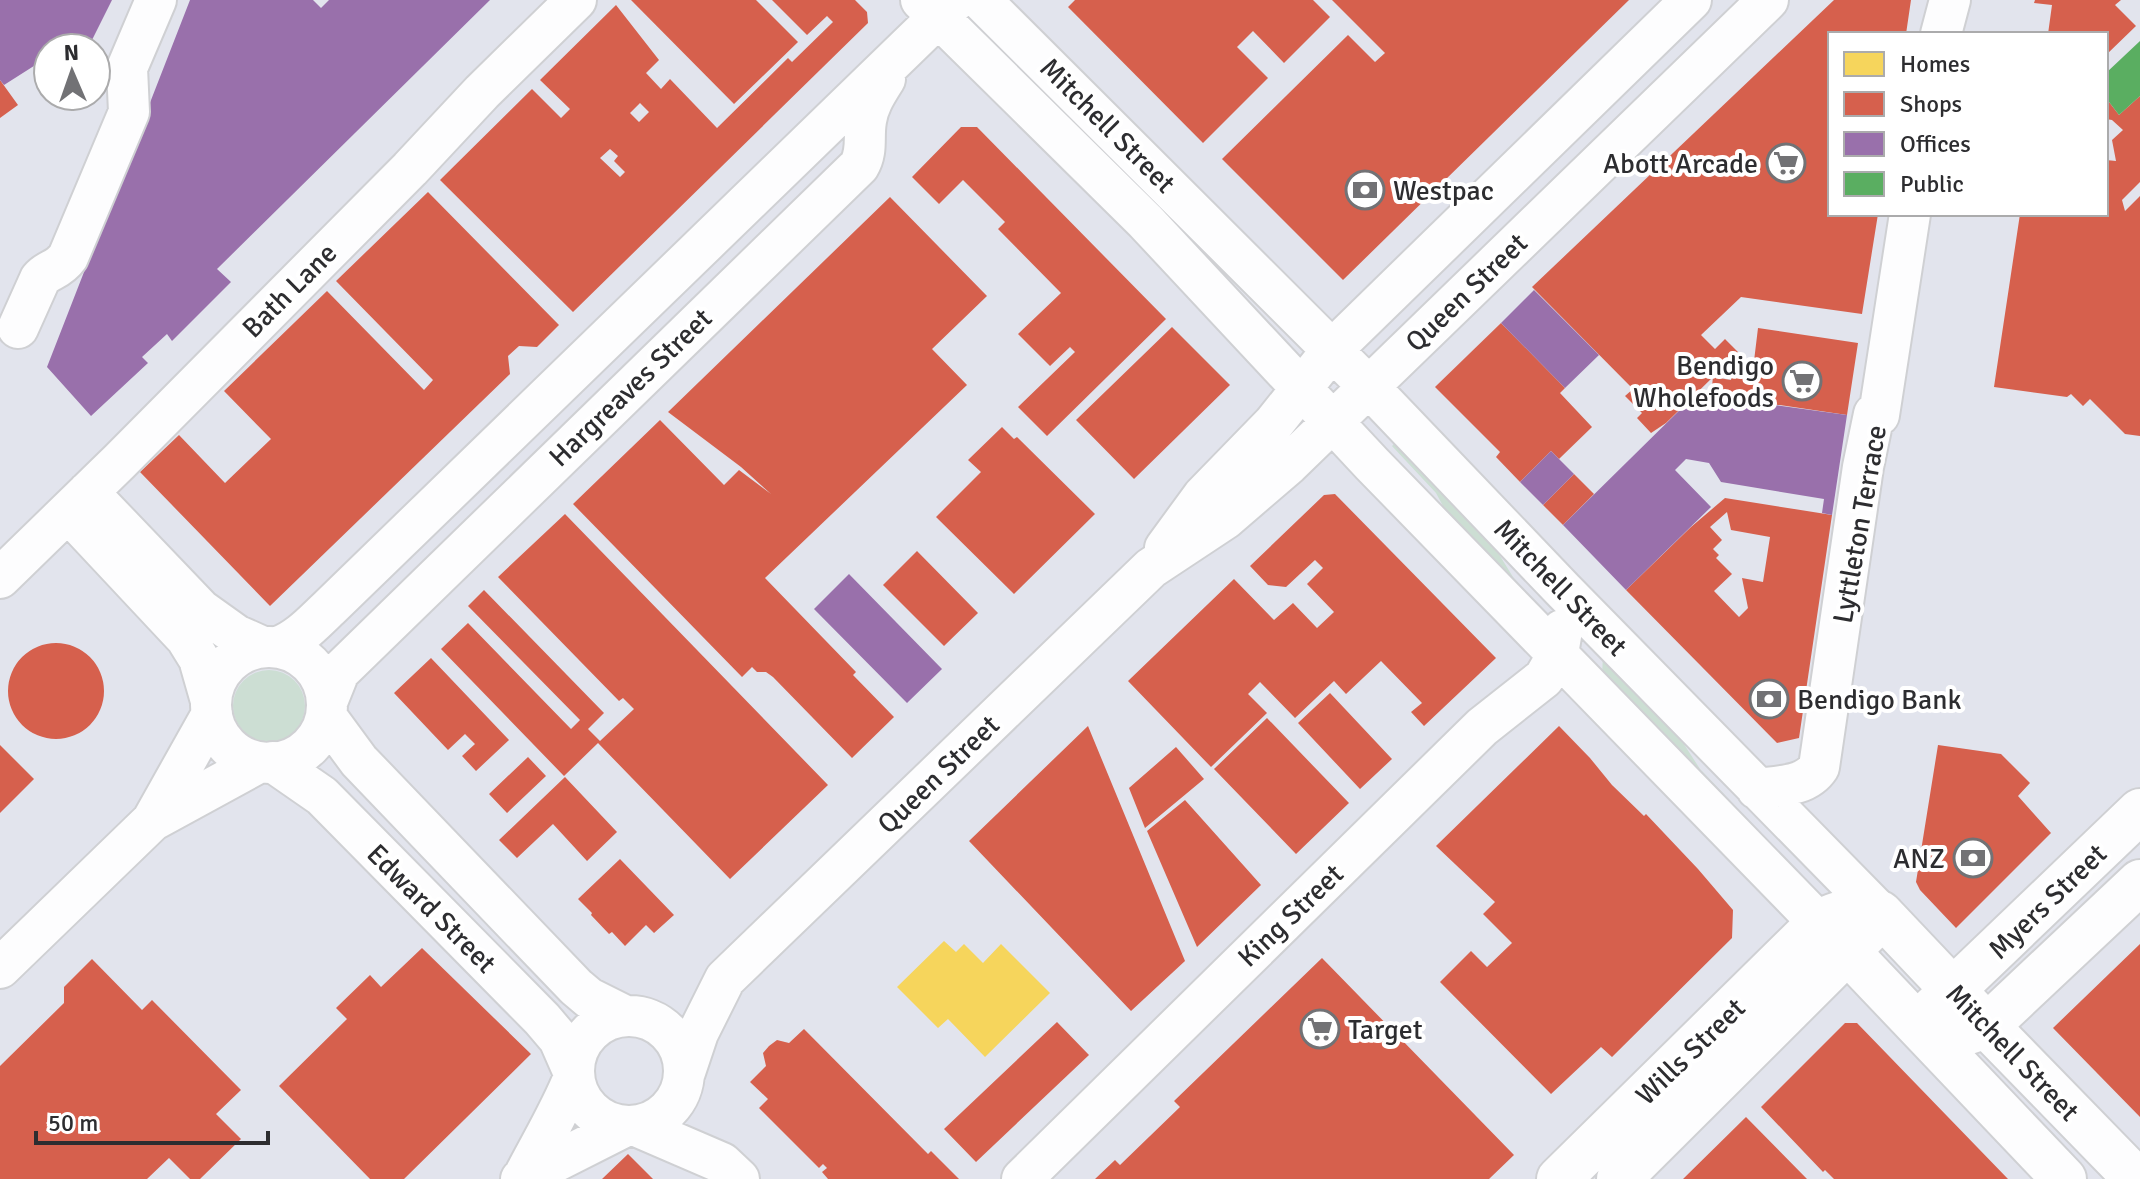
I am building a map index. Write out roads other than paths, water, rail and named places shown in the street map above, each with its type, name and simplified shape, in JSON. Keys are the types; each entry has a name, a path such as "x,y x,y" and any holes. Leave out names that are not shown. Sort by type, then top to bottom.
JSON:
{"main road":[{"name":"Myers Street","path":"1920,1026 2140,811"},
{"name":"Myers Street","path":"1987,1026 2140,882"},
{"path":"1834,937 1882,914"},
{"name":"Mitchell Street","path":"1882,914 2136,1179"},
{"name":"Mitchell Street","path":"1834,937 2064,1179"},
{"name":"Wills Street","path":"1559,1179 1834,937"},
{"name":"Wills Street","path":"1619,1179 1834,937"},
{"path":"1920,1026 1932,1033 1954,1036 1987,1026"}],"street":[{"path":"18,328 40,279 62,266 68,257 129,112 127,68 156,0"},
{"name":"Bath Lane","path":"0,578 576,0"},
{"name":"Queen Street","path":"629,1016 674,1003 725,979 1151,568 1203,496 1274,423 1332,350 1691,0"},
{"name":"Queen Street","path":"1151,568 1225,519 1289,464 1768,0"},
{"path":"1942,32 1950,0"},
{"name":"Mitchell Street","path":"997,5 1563,590 1882,914"},
{"name":"Mitchell Street","path":"938,6 1332,421 1834,937"},
{"name":"Hargreaves Street","path":"326,709 339,672 859,166 865,152 868,109 900,55 938,6"},
{"name":"Hargreaves Street","path":"270,647 297,637 329,608 900,55"},
{"path":"814,139 833,134 845,138 855,150 859,166"},
{"name":"Lyttleton Terrace","path":"1757,789 1803,781 1819,767 1863,467 1874,414 1879,415 1910,216"},
{"path":"78,502 201,610 236,635 293,652 311,665 322,682 326,709 320,731 307,748 286,760 266,762 245,757 227,745 214,725 194,648 176,624 120,568 78,502"},
{"path":"31,547 42,542 54,543 120,568"},
{"path":"1558,654 1565,611 1563,590"},
{"path":"152,821 211,707 216,680 230,661 247,651 270,647"},
{"name":"King Street","path":"1022,1179 1482,727 1544,678 1558,654"},
{"name":"Edward Street","path":"326,709 359,761 576,987 589,998 629,1016"},
{"path":"0,968 152,821 266,762"},
{"name":"Edward Street","path":"266,762 322,796 542,1019 559,1039 574,1074"},
{"name":"Queen Street","path":"684,1075 698,1033 725,979"},
{"path":"523,1178 555,1122 574,1074 576,1055 583,1040 609,1020 629,1016 649,1020 664,1028 675,1041 700,1115 730,1171"},
{"path":"574,1074 579,1095 590,1111 605,1122 630,1126 730,1171"},
{"path":"523,1178 630,1126 654,1121 669,1110 679,1095 684,1075"}],"place":[{"name":"Abott Arcade","path":"1786,163"},
{"name":"Westpac","path":"1365,190"},
{"name":"Bendigo Wholefoods","path":"1802,381"},
{"name":"Bendigo Bank","path":"1769,699"},
{"name":"ANZ","path":"1973,858"},
{"name":"Target","path":"1320,1029"}]}
